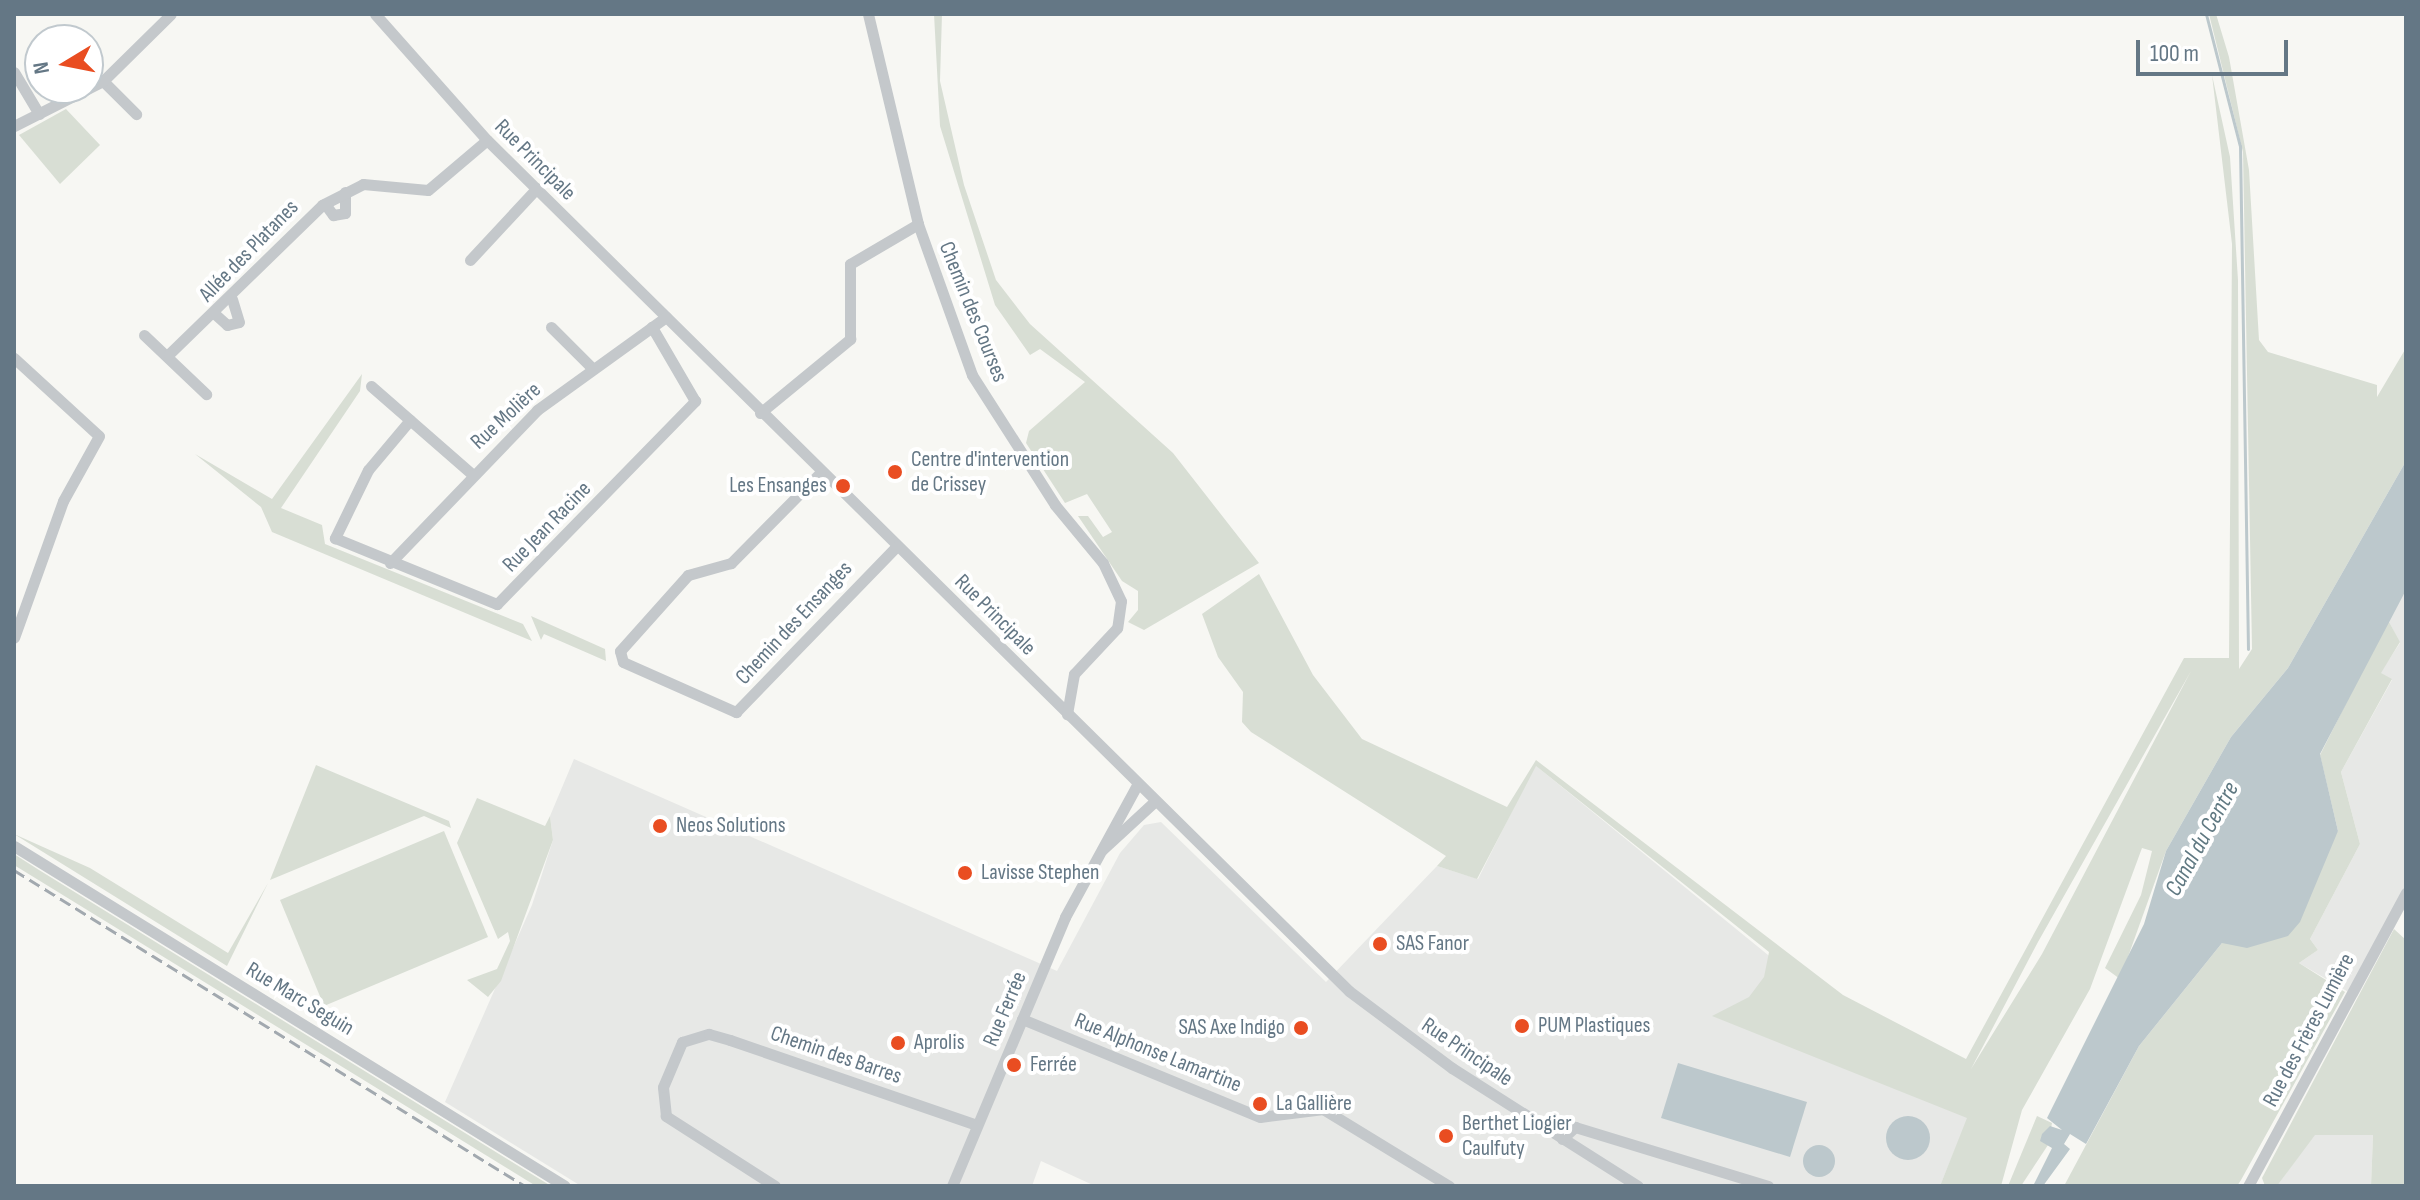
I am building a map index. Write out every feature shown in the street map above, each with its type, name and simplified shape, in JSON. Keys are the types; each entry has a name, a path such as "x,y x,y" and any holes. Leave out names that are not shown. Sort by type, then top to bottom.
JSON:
{"street":[{"path":"104,80 171,14"},
{"name":"Rue Principale","path":"375,14 487,140 820,473 1154,802 1379,1017 1638,1186"},
{"name":"Chemin des Courses","path":"868,14 918,224 972,375 1116,586 1121,610 1114,633 1074,674 1067,714"},
{"path":"14,72 39,114"},
{"path":"104,82 136,114"},
{"path":"14,126 58,104"},
{"name":"Allée des Platanes","path":"169,354 216,315 279,243 325,204 369,183 428,190 487,140"},
{"path":"470,260 537,188"},
{"path":"325,204 333,215 345,213 345,192"},
{"path":"760,413 850,339 850,264 918,224"},
{"path":"216,315 227,325 239,322 232,299"},
{"name":"Rue Molière","path":"390,563 472,474 537,410 666,317"},
{"path":"551,327 593,369"},
{"name":"Rue Jean Racine","path":"410,420 368,470 337,525 341,543 483,603 502,602 695,401 652,327"},
{"path":"144,335 169,354 206,394"},
{"path":"14,638 63,501 99,436 16,368"},
{"path":"371,386 472,474"},
{"name":"Chemin des Ensanges","path":"820,473 731,563 688,575 620,651 623,662 731,712 742,709 897,546"},
{"name":"Rue Ferrée","path":"952,1186 1022,1019 1101,850 1137,785"},
{"name":"Rue Ferrée","path":"1101,850 1154,802"},
{"name":"Rue Marc Seguin","path":"14,846 565,1186"},
{"name":"Rue des Frères Lumière","path":"2248,1186 2406,893"},
{"name":"Rue Alphonse Lamartine","path":"1022,1019 1260,1117 1323,1109 1449,1186"},
{"name":"Chemin des Barres","path":"775,1186 666,1116 663,1087 682,1042 709,1034 977,1125"},
{"path":"1562,1139 1575,1127 1768,1186"}],"shaded area":[{"path":"934,14 942,14 940,81 964,185 996,280 1030,324 1173,453 1259,563 1144,630 1128,622 1138,610 1138,591 1122,581 1078,516 1088,516 1103,537 1112,532 1087,494 1065,503 1026,443 1029,431 1085,382 1040,349 1030,355 995,305 940,126"},
{"path":"2209,14 2216,14 2229,57 2249,170 2259,340 2268,352 2377,385 2377,397 2406,348 2406,461 2288,668 2231,737 2166,851 2120,979 2105,968 2141,895 2152,851 2142,848 2090,989 2022,1110 2001,1186 1940,1186 1967,1118 1712,1016 1749,997 1764,977 1769,952 1536,766 1477,879 1437,866 1446,856 1251,732 1242,722 1243,692 1218,657 1202,614 1259,574 1313,675 1362,739 1507,807 1536,760 1843,995 1966,1059 2184,658 2229,658 2232,244 2212,75 2230,157 2238,280 2239,669 2252,649 2243,152","holes":["2191,671 2042,954 1971,1069 2038,942"]},
{"path":"66,109 100,145 60,184 19,135"},
{"path":"362,374 360,391 281,508 322,525 325,544 523,624 532,641 272,532 261,507 195,454 272,499"},
{"path":"2406,590 2406,906 2357,997 2299,963 2318,950 2310,939 2360,844 2341,772 2392,680 2380,673 2400,643 2388,620"},
{"path":"531,616 605,649 606,661 544,634 541,640"},
{"path":"2388,620 2400,642 2381,673 2392,679 2341,772 2360,844 2310,939 2318,950 2299,963 2345,992 2241,1180 2237,1186 2064,1186 2139,1046 2222,943 2241,942 2338,831 2320,755"},
{"path":"574,759 1057,971 1120,853 1144,825 1161,822 1326,982 1437,866 1478,879 1535,765 1968,1118 1940,1186 1095,1186 1041,1161 1032,1186 581,1186 445,1102 532,905 553,840 550,816"},
{"path":"316,765 449,821 451,828 424,816 270,880"},
{"path":"477,798 545,826 550,816 553,840 501,981 488,997 467,980 497,969 510,941 508,932 498,939 457,843"},
{"path":"444,831 488,937 324,1006 280,900"},
{"path":"14,834 90,868 228,953 268,883 227,966"},
{"path":"14,854 551,1186 536,1186 14,865"},
{"path":"2394,929 2406,940 2406,1186 2371,1186 2373,1135 2315,1135 2277,1186 2265,1186 2262,1178"},
{"path":"2037,1116 2052,1123 2048,1145 2021,1186 2008,1186"},
{"path":"2314,1135 2373,1135 2371,1186 2277,1186"}],"water":[{"name":"Canal du Centre","path":"2406,461 2406,590 2320,754 2338,831 2300,922 2288,936 2247,948 2222,943 2139,1046 2086,1144 2070,1134 2064,1144 2070,1149 2043,1186 2033,1186 2052,1148 2040,1141 2042,1134 2050,1126 2062,1130 2047,1118 2144,924 2166,851 2231,737 2288,668"},
{"path":"1678,1063 1807,1102 1790,1157 1661,1118"},
{"path":"1908,1116 1924,1122 1930,1138 1924,1154 1908,1160 1892,1154 1886,1138 1892,1122"},
{"path":"1819,1145 1830,1150 1835,1161 1830,1172 1819,1177 1808,1172 1803,1161 1808,1150"}],"waterway":[{"path":"2206,14 2240,146 2248,649"}],"railway":[{"path":"14,870 525,1186"}],"place":[{"name":"Centre d'intervention de Crissey","path":"895,472"},
{"name":"Les Ensanges","path":"843,486"},
{"name":"Neos Solutions","path":"660,826"},
{"name":"Lavisse Stephen","path":"965,873"},
{"name":"SAS Fanor","path":"1380,944"},
{"name":"PUM Plastiques","path":"1522,1026"},
{"name":"SAS Axe Indigo","path":"1301,1028"},
{"name":"Aprolis","path":"898,1043"},
{"name":"Ferrée","path":"1014,1065"},
{"name":"La Gallière","path":"1260,1104"},
{"name":"Berthet Liogier Caulfuty","path":"1446,1136"}]}
